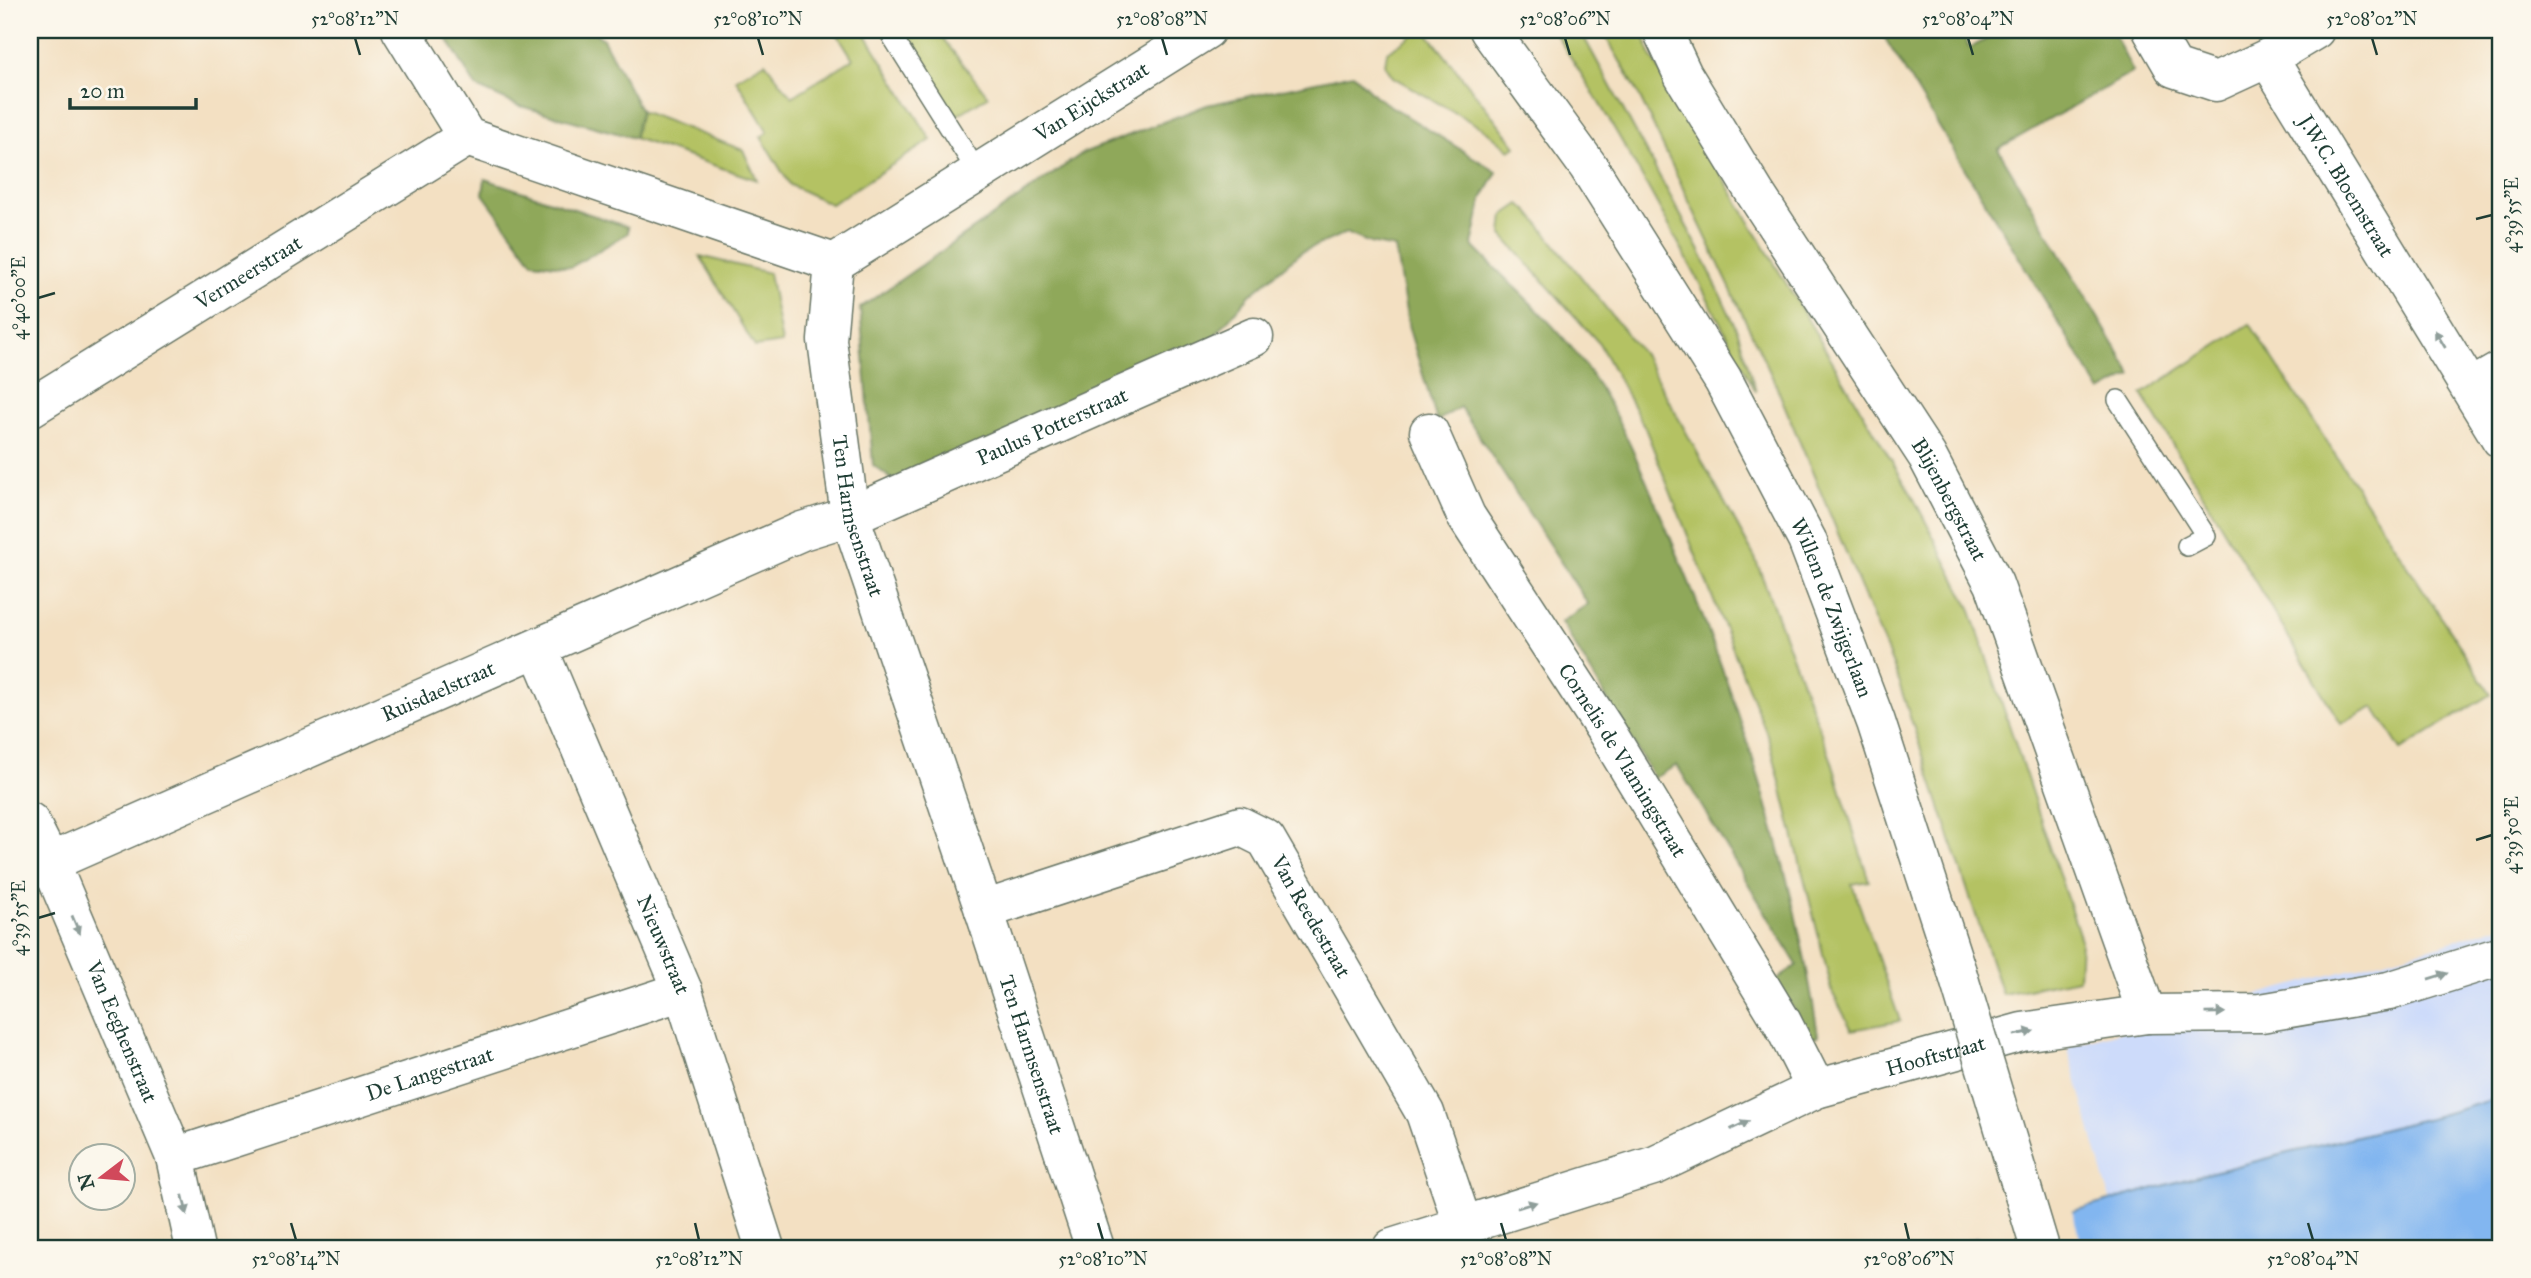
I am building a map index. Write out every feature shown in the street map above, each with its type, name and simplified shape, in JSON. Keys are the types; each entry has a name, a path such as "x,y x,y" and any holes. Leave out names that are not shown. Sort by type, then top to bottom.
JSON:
{"street":[{"path":"401,30 467,137 834,263"},
{"name":"Van Eijckstraat","path":"834,263 1206,30"},
{"name":"Willem de Zwijgerlaan","path":"1489,30 1588,166 1716,369 1807,540 1876,722 1957,972 2040,1248"},
{"name":"Blijenbergstraat","path":"1662,30 1683,75 1755,193 1927,456 1994,584 2147,1014"},
{"path":"2152,30 2174,68 2216,82 2268,58 2315,30"},
{"name":"J.W.C. Bloemstraat","path":"2268,58 2501,439"},
{"name":"Vermeerstraat","path":"30,408 467,137"},
{"name":"Ten Harmsenstraat","path":"834,263 827,340 850,516 1095,1248"},
{"name":"Paulus Potterstraat","path":"850,516 1254,337"},
{"path":"2468,384 2501,365"},
{"name":"Cornelis de Vlamingstraat","path":"1429,432 1466,516 1608,734 1782,1022 1816,1089"},
{"name":"Ruisdaelstraat","path":"40,866 802,531 850,516"},
{"name":"Nieuwstraat","path":"538,648 683,991 765,1248"},
{"name":"Van Eeghenstraat","path":"30,822 40,866 174,1157 195,1248"},
{"name":"Van Reedestraat","path":"984,910 1240,826 1266,839 1425,1114 1463,1225"},
{"name":"Hooftstraat","path":"1392,1248 1656,1165 1816,1089 2022,1032 2147,1014 2261,1013 2389,991 2501,956"},
{"name":"De Langestraat","path":"174,1157 683,991"}],"lane":[{"path":"888,30 978,173"},
{"path":"2118,400 2206,536 2187,546"}],"shaded area":[{"path":"2501,925 2501,1106 2113,1210 2067,1046 2441,945"}],"green space":[{"path":"442,30 591,30 603,39 641,111 634,138 517,105 476,87"},
{"path":"835,30 863,30 931,140 831,204 790,185 761,137 768,132 736,79 765,62 792,97 853,59"},
{"path":"900,30 936,30 988,96 956,116"},
{"path":"1420,30 1425,30 1516,146 1510,150 1487,131 1393,77 1385,65 1387,52"},
{"path":"1553,30 1580,30 1700,251 1738,332 1756,392 1634,163"},
{"path":"1602,30 1642,30 1650,54 1913,497 1970,608 2081,940 2079,979 2002,994 1893,665 1776,385 1635,87"},
{"path":"1880,30 1959,30 1970,48 2004,30 2112,30 2133,72 1998,149 2132,375 2101,392"},
{"path":"1353,74 1376,97 1497,172 1482,199 1472,245 1575,352 1602,392 1626,436 1691,586 1758,776 1777,840 1807,970 1818,1035 1812,1040 1776,981 1797,965 1677,765 1654,778 1561,622 1588,604 1460,407 1437,421 1409,329 1395,248 1370,243 1346,233 1301,252 1250,295 1205,347 898,484 873,465 860,308 1083,153 1207,105"},
{"path":"641,111 743,150 757,180 634,138"},
{"path":"485,179 628,227 628,233 571,267 533,262 483,194"},
{"path":"1520,204 1645,357 1755,558 1831,759 1869,881 1852,884 1900,1021 1852,1030 1833,994 1770,742 1645,428 1599,343 1502,235 1504,215"},
{"path":"700,256 769,273 782,343 755,347"},
{"path":"2250,324 2491,694 2401,750 2374,707 2341,724 2142,394"}],"water":[{"path":"2501,1097 2501,1248 1942,1248 2205,1174 2437,1116"}],"pier":[{"path":"2071,1208 2083,1248 1981,1248 1977,1235"}]}
